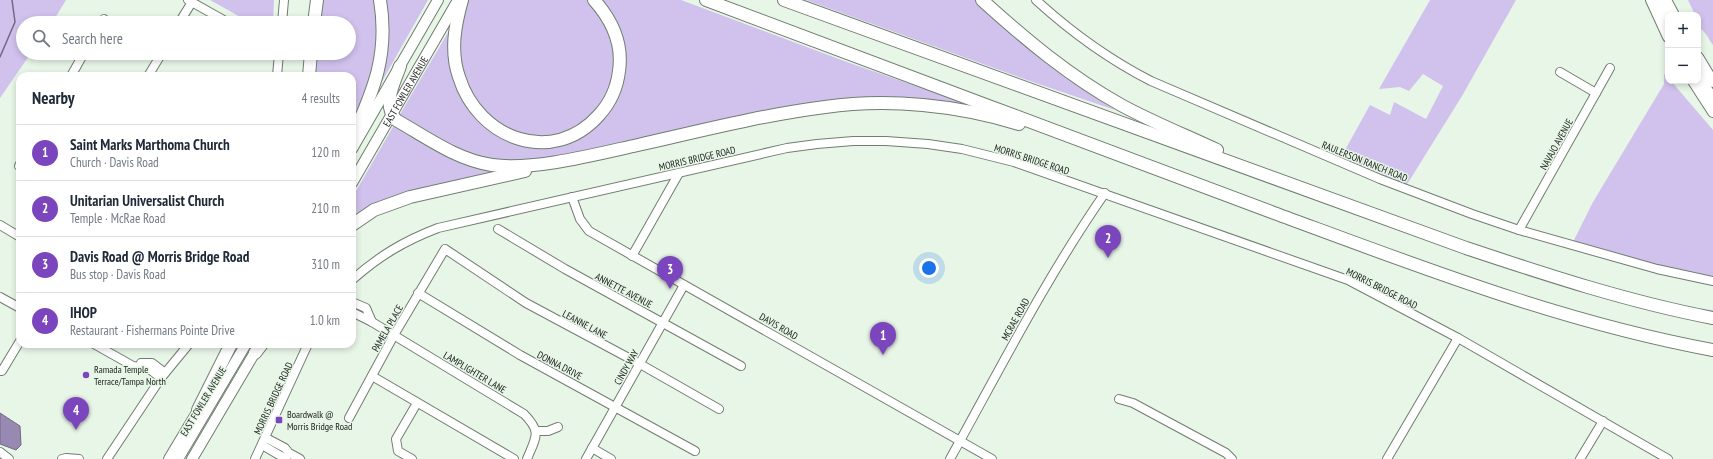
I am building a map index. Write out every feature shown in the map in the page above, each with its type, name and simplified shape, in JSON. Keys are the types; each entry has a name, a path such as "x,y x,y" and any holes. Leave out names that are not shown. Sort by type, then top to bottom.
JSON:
{"highway":[{"path":"315,16 317,0"},
{"path":"356,129 372,94 379,70 383,28 380,0"},
{"path":"462,0 455,28 454,48 457,71 466,97 478,113 496,129 516,138 538,142 564,138 586,127 606,107 614,92 620,68 618,40 610,20 594,0"},
{"path":"706,0 1475,287 1592,322 1713,350"},
{"path":"784,0 1458,246 1613,295 1713,318"},
{"path":"982,0 1053,60 1120,104 1174,131 1312,192"},
{"path":"309,72 310,60"},
{"path":"400,66 388,98 392,113 396,120 464,157 484,164 513,167 566,160"},
{"path":"356,222 374,210 410,198 514,174 566,160 826,106 880,104 928,106 985,115 1127,158"},
{"path":"198,410 229,348"}],"main road":[{"name":"EAST FOWLER AVENUE","path":"356,142 438,0"},
{"name":"EAST FOWLER AVENUE","path":"356,176 458,0"},
{"path":"1651,0 1665,30"},
{"path":"1659,0 1665,15"},
{"path":"1666,0 1672,12"},
{"path":"1701,62 1713,82"},
{"path":"1701,80 1713,99"},
{"path":"1695,84 1713,112"},
{"name":"EAST FOWLER AVENUE","path":"169,459 235,348"},
{"path":"178,459 244,348"},
{"name":"EAST FOWLER AVENUE","path":"192,459 258,348"}],"street":[{"path":"283,16 284,0"},
{"name":"RAULERSON RANCH ROAD","path":"1036,0 1089,45 1119,64 1151,81 1380,179 1443,204 1519,230 1657,269 1713,281"},
{"path":"182,16 190,1 217,16"},
{"path":"73,72 80,60"},
{"path":"150,72 158,60"},
{"path":"277,72 278,60"},
{"name":"NAVAJO AVENUE","path":"1519,230 1610,68"},
{"path":"1560,72 1596,93"},
{"name":"MORRIS BRIDGE ROAD","path":"356,277 388,251 438,228 787,148 853,141 886,141 928,144 979,153 1014,162 1348,280 1458,338 1668,459"},
{"path":"632,256 679,173"},
{"name":"MCRAE ROAD","path":"950,459 1032,308 1078,232 1105,193"},
{"name":"DAVIS ROAD","path":"572,197 580,219 589,231 992,459"},
{"path":"0,225 16,234"},
{"name":"ANNETTE AVENUE","path":"498,229 565,269 664,322 741,366"},
{"name":"PAMELA PLACE","path":"349,418 394,335 445,249"},
{"name":"LEANNE LANE","path":"445,249 526,303 640,364 719,409"},
{"name":"CINDY WAY","path":"586,459 684,286"},
{"name":"DONNA DRIVE","path":"418,294 520,355 695,451"},
{"path":"0,297 16,306"},
{"name":"LAMPLIGHTER LANE","path":"356,304 366,308 372,322"},
{"name":"LAMPLIGHTER LANE","path":"356,314 394,335 524,414 533,423 536,431"},
{"path":"1387,459 1458,338"},
{"path":"0,371 2,371 16,348"},
{"path":"101,348 133,366 148,368 163,375"},
{"path":"107,459 163,375 186,348"},
{"name":"MORRIS BRIDGE ROAD","path":"255,459 306,348"},
{"path":"372,376 514,459"},
{"path":"1119,399 1140,407 1226,453 1232,459"},
{"path":"412,459 398,451 396,439 417,403"},
{"path":"1580,459 1603,421"},
{"path":"527,459 535,439 536,431 548,431 558,427"},
{"path":"264,442 286,459"},
{"path":"264,442 285,448 289,453 300,459"},
{"path":"113,459 115,447"},
{"path":"592,448 611,459"},
{"path":"0,453 9,459"},
{"path":"62,459 79,459"}],"shaded area":[{"path":"0,0 66,0 56,16 16,16 16,60 26,60 18,72 16,72 16,75 0,98"},
{"path":"210,0 274,0 273,16 239,16"},
{"path":"321,0 376,0 378,57 356,117 356,72 314,72 315,60 356,60 356,16 320,16"},
{"path":"384,0 428,0 380,85"},
{"path":"467,0 589,0 611,31 617,72 601,109 566,134 530,139 485,118 459,69 460,17"},
{"path":"597,0 681,0 847,62 981,109 790,108 518,164 468,157 399,116 450,29 458,85 511,140 582,133 622,71"},
{"path":"806,0 976,0 1037,56 1063,76 1115,110 1027,80"},
{"path":"1430,0 1516,0 1462,96 1406,186 1340,159 1370,105 1390,115 1394,102 1426,119 1443,86 1423,74 1409,91 1400,87 1379,89"},
{"path":"1688,0 1713,0 1713,45 1701,28 1701,12 1694,12"},
{"path":"1664,74 1665,84 1674,84 1713,130 1713,278 1658,266 1573,242 1593,202 1664,84"},
{"path":"394,125 504,170 356,219 356,191"},
{"path":"0,413 20,426 21,445 16,450 0,444"}],"waterway":[{"path":"0,57 15,22 12,0"}],"place":[{"name":"Unitarian Universalist Church","path":"1108,258"},
{"name":"Davis Road @ Morris Bridge Road","path":"670,289"},
{"name":"Saint Marks Marthoma Church","path":"883,355"},
{"name":"Ramada Temple Terrace/Tampa North","path":"86,375"},
{"name":"Boardwalk @ Morris Bridge Road","path":"279,420"},
{"name":"IHOP","path":"76,430"}]}
